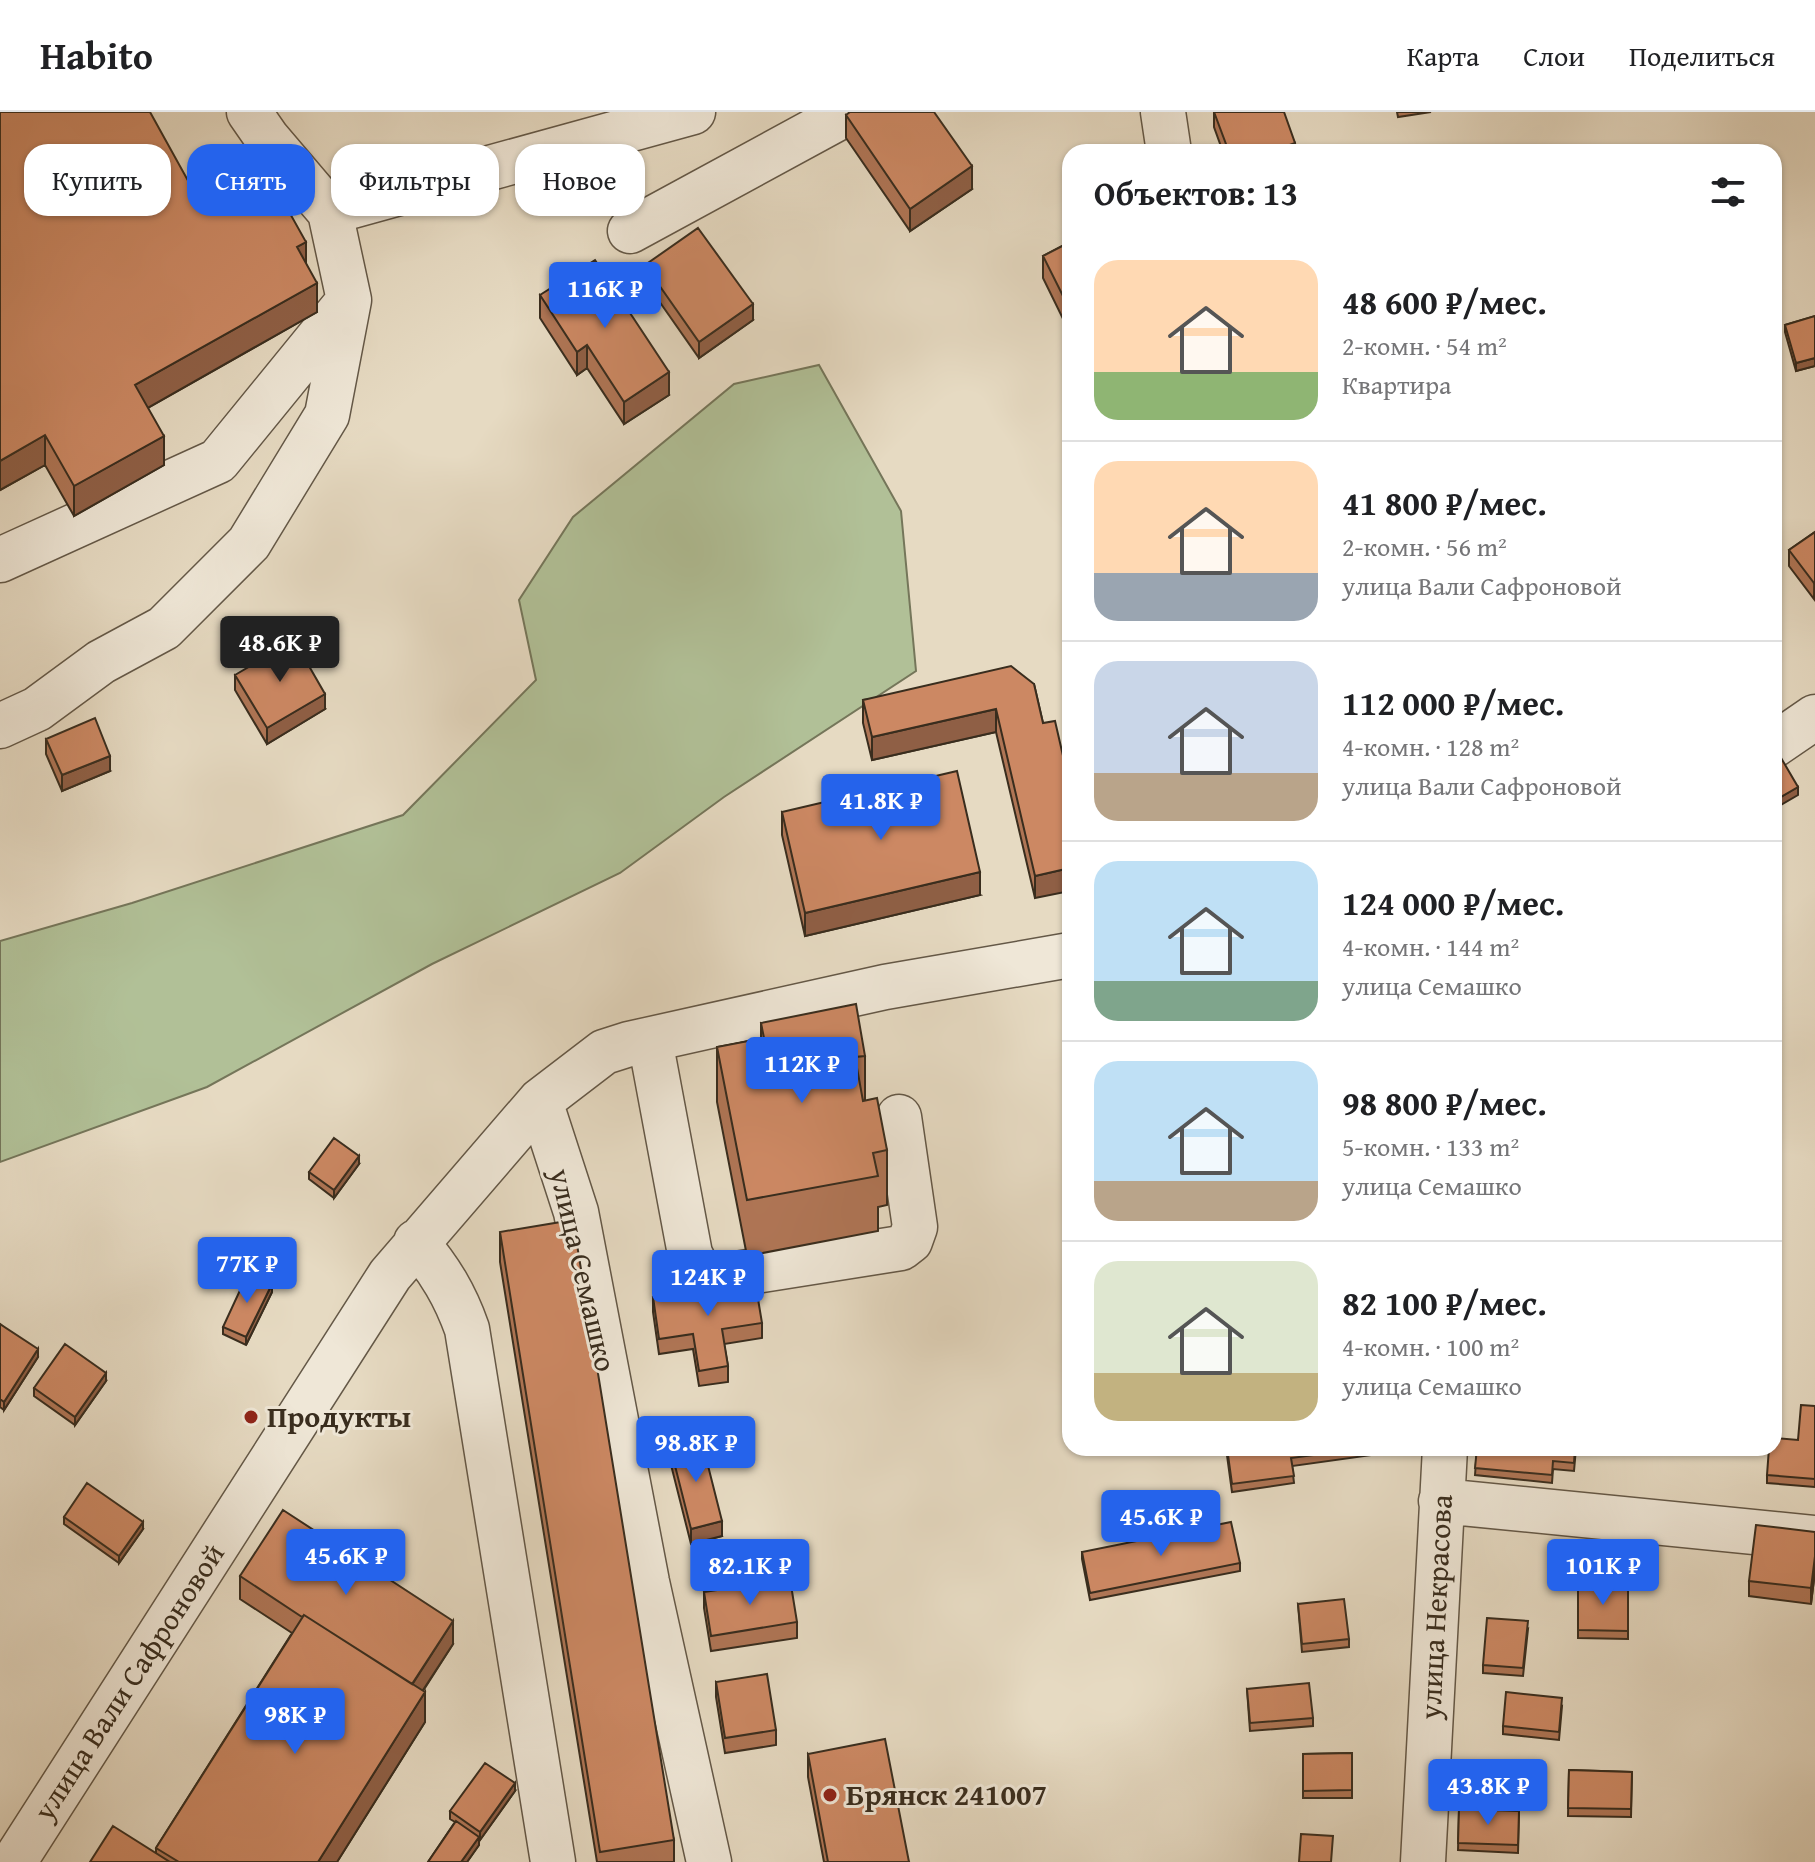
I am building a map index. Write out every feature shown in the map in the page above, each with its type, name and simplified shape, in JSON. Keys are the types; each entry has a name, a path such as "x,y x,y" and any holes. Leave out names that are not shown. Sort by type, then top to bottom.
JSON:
{"street":[{"path":"0,726 37,709 101,662 164,628 249,543 327,415 349,300 330,212 249,112"},
{"path":"330,212 693,112"},
{"path":"630,231 849,112"},
{"path":"1163,112 1168,144"},
{"path":"0,560 218,461 349,300"},
{"path":"1782,740 1815,717"},
{"name":"улица Вали Сафроновой","path":"14,1862 390,1275 540,1101 604,1052 885,987 1062,956"},
{"path":"650,1040 690,1254 697,1268 717,1277 901,1248 910,1241 915,1227 899,1117"},
{"name":"улица Семашко","path":"540,1101 576,1212 647,1582 709,1862"},
{"path":"416,1242 449,1284 467,1329 553,1862"},
{"name":"улица Некрасова","path":"1423,1862 1444,1456"},
{"path":"1441,1501 1815,1538"}],"green space":[{"path":"819,365 901,511 916,671 724,797 620,873 432,964 207,1087 0,1162 0,941 132,903 403,815 536,680 519,600 573,517 734,384"}],"building":[{"path":"0,112 150,112 168,144 24,144 24,216 171,216 171,150 187,179 187,216 291,216 306,242 297,247 317,283 135,385 164,436 74,486 45,435 0,461"},
{"path":"850,112 934,112 972,166 910,209 846,115"},
{"path":"1214,112 1284,112 1295,143 1292,144 1226,144"},
{"path":"698,228 753,304 699,342 645,265"},
{"path":"1062,246 1062,294 1043,256"},
{"path":"595,260 669,372 624,402 587,345 577,352 540,295"},
{"path":"1815,316 1815,358 1796,363 1785,325"},
{"path":"1815,532 1815,582 1814,583 1789,550"},
{"path":"294,640 325,694 267,728 235,675"},
{"path":"1011,666 1034,684 1043,723 1055,721 1062,751 1062,870 1035,876 996,709 872,737 863,700"},
{"path":"95,718 110,756 62,775 46,739"},
{"path":"1782,760 1798,787 1782,796"},
{"path":"957,771 980,872 805,913 782,812"},
{"path":"856,1004 865,1056 855,1057 863,1101 877,1098 887,1150 873,1153 878,1176 747,1200 717,1047 764,1038 761,1023"},
{"path":"334,1138 359,1156 334,1190 309,1172"},
{"path":"573,1220 674,1840 600,1852 500,1232"},
{"path":"248,1273 272,1284 246,1337 223,1327"},
{"path":"755,1281 762,1323 722,1329 728,1366 699,1371 693,1334 659,1339 653,1297"},
{"path":"0,1324 38,1349 4,1402 0,1399"},
{"path":"65,1344 106,1373 75,1417 34,1388"},
{"path":"1801,1405 1815,1406 1815,1479 1767,1475 1768,1456 1782,1456 1782,1439 1798,1440"},
{"path":"701,1438 722,1521 691,1529 670,1446"},
{"path":"1228,1456 1306,1456 1291,1458 1294,1476 1232,1484"},
{"path":"1476,1456 1574,1456 1574,1463 1553,1461 1552,1475 1475,1468"},
{"path":"87,1483 143,1522 119,1556 64,1517"},
{"path":"283,1510 453,1621 412,1684 240,1576"},
{"path":"1231,1522 1240,1563 1090,1593 1082,1552"},
{"path":"1756,1525 1815,1532 1811,1588 1749,1581"},
{"path":"790,1579 797,1622 711,1636 704,1592"},
{"path":"1578,1584 1628,1584 1628,1631 1578,1630"},
{"path":"1344,1599 1349,1639 1302,1644 1298,1604"},
{"path":"304,1615 425,1692 318,1862 179,1862 156,1848"},
{"path":"1487,1618 1528,1621 1523,1668 1483,1665"},
{"path":"767,1674 776,1730 725,1738 716,1682"},
{"path":"1309,1683 1313,1718 1250,1723 1247,1689"},
{"path":"1506,1692 1562,1698 1559,1732 1503,1726"},
{"path":"885,1739 909,1862 828,1862 808,1754"},
{"path":"1352,1753 1352,1790 1303,1791 1303,1754"},
{"path":"485,1763 515,1783 480,1832 450,1811"},
{"path":"1569,1770 1632,1772 1631,1809 1568,1808"},
{"path":"1459,1809 1519,1811 1518,1845 1458,1843"},
{"path":"456,1821 479,1837 461,1862 428,1862"},
{"path":"113,1826 170,1862 90,1862"},
{"path":"1301,1834 1333,1836 1331,1862 1299,1862"}],"place":[{"name":"Продукты","path":"251,1417"},
{"name":"Брянск 241007","path":"830,1795"}]}
